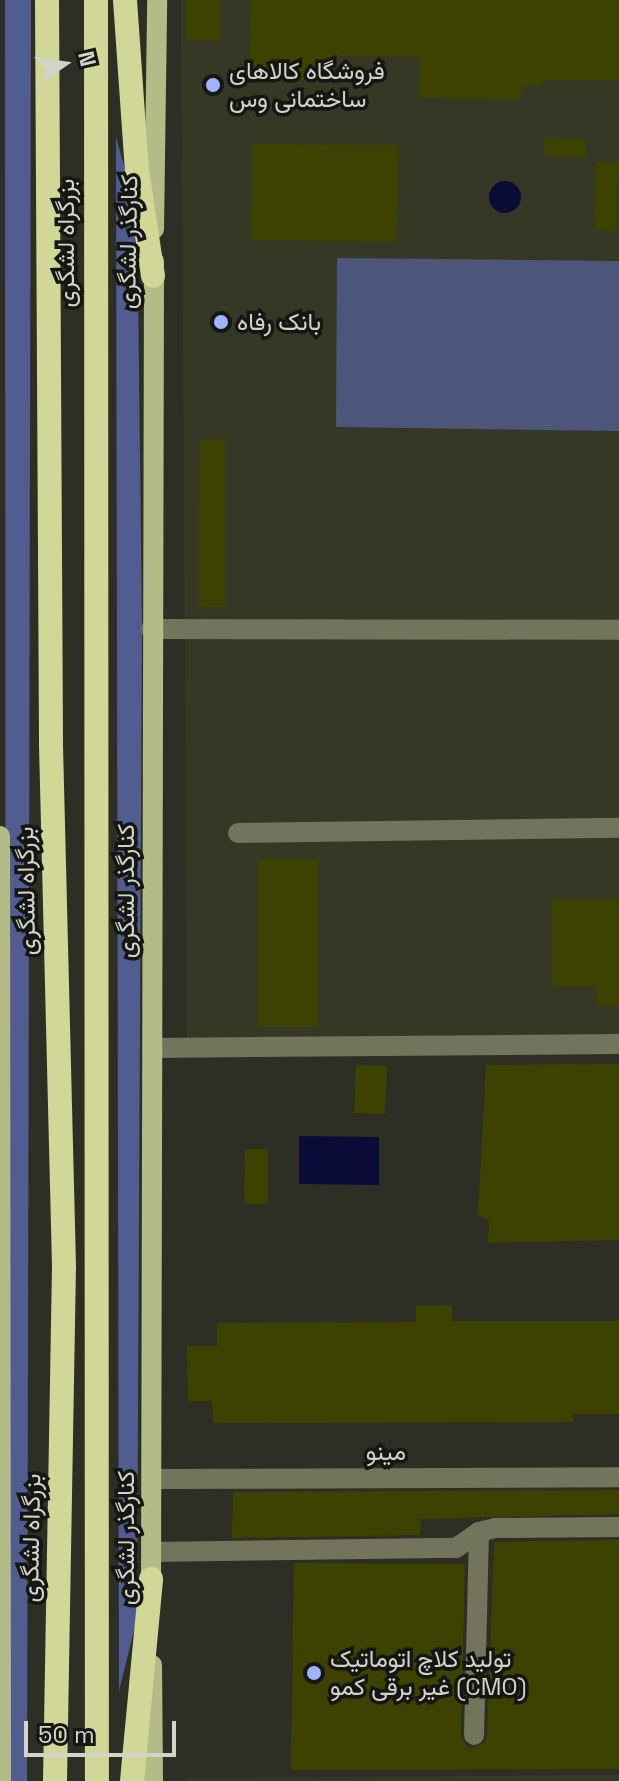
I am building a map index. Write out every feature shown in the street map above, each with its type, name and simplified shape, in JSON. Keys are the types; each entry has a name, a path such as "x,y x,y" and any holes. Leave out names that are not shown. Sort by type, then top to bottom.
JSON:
{"highway":[{"name":"بزرگراه لشگری","path":"47,0 51,745 64,1266 55,1781"},
{"name":"بزرگراه لشگری","path":"96,0 97,1781"},
{"path":"125,0 137,170 153,276"},
{"path":"132,1781 151,1579"}],"main road":[{"name":"کنارگذر لشگری","path":"153,1781 151,629 157,0"},
{"path":"0,836 1,1781"}],"lane":[{"path":"151,629 619,630"},
{"path":"238,833 619,828"},
{"path":"152,1048 619,1044"},
{"name":"مینو","path":"153,1479 619,1477"},
{"path":"152,1552 456,1548 479,1532 495,1528 619,1527"},
{"path":"474,1735 479,1532"}],"shaded area":[{"path":"5,0 31,0 27,1781 6,1781"},
{"path":"181,0 619,0 619,1051 187,1042"},
{"path":"116,137 132,195 138,289 142,622 137,1618 119,1691"},
{"path":"505,181 516,186 521,197 516,208 505,213 494,208 489,197 494,186"},
{"path":"337,258 619,261 619,431 336,427"},
{"path":"299,1136 379,1137 379,1185 299,1184"},
{"path":"619,1775 619,1781 186,1781 186,1778"}],"building":[{"path":"186,0 220,0 220,41 186,40"},
{"path":"251,0 619,0 619,80 545,80 542,86 521,86 521,99 419,98 420,57 335,56 334,80 249,79"},
{"path":"545,137 586,140 585,158 544,155"},
{"path":"252,144 399,145 397,242 251,240"},
{"path":"596,162 619,163 616,231 594,230"},
{"path":"200,440 225,440 225,607 199,607"},
{"path":"258,859 318,859 318,1027 258,1027"},
{"path":"552,899 619,899 619,1006 597,1006 597,986 552,986"},
{"path":"619,1064 619,1240 488,1243 489,1221 478,1214 486,1065"},
{"path":"356,1065 387,1066 385,1114 354,1113"},
{"path":"245,1149 268,1149 268,1204 244,1204"},
{"path":"452,1305 452,1321 619,1321 619,1414 573,1414 573,1422 213,1423 212,1401 188,1401 187,1346 217,1346 217,1323 416,1322 416,1306"},
{"path":"619,1490 619,1514 421,1519 420,1535 232,1538 233,1492"},
{"path":"619,1540 619,1769 291,1770 294,1563 465,1564 461,1735 467,1746 474,1748 485,1742 487,1735 494,1542"}],"place":[{"name":"فروشگاه کالاهای ساختمانی وس","path":"213,85"},
{"name":"بانک رفاه","path":"221,322"},
{"name":"تولید کلاچ اتوماتیک غیر برقی کمو (CMO)","path":"314,1673"}]}
